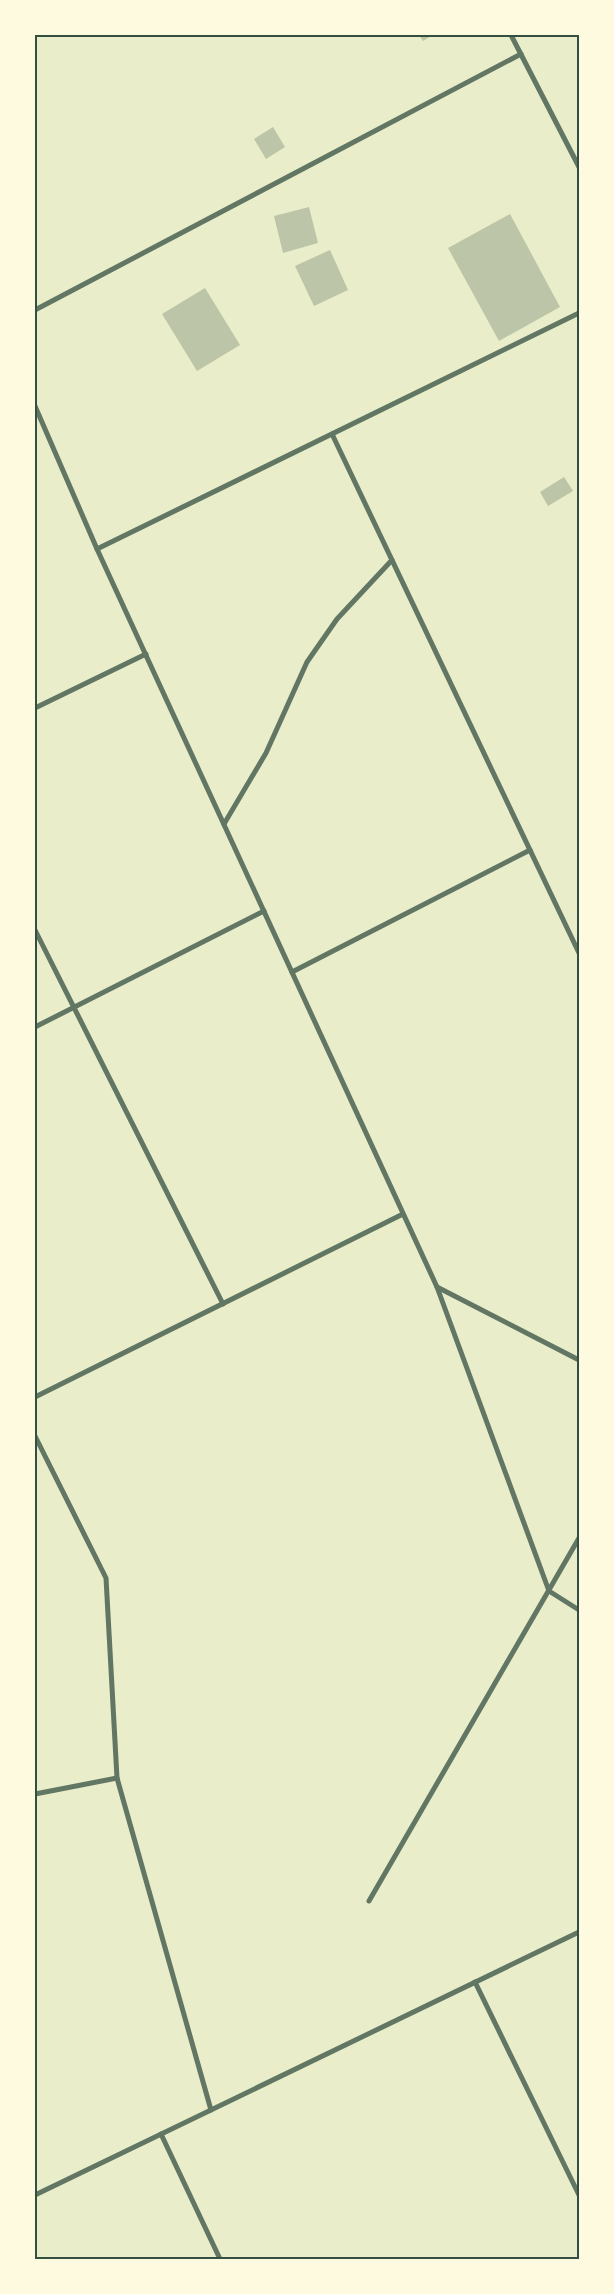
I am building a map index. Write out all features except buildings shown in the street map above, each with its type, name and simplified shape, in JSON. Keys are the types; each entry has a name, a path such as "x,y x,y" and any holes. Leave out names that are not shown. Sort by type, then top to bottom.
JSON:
{"street":[{"path":"511,35 579,167"},
{"path":"35,310 521,54"},
{"path":"98,548 579,313"},
{"path":"35,406 146,654 437,1287 549,1591 579,1610"},
{"path":"332,434 579,953"},
{"path":"224,824 266,752 307,662 337,619 392,560"},
{"path":"35,708 146,654"},
{"path":"292,972 530,850"},
{"path":"35,1027 264,911"},
{"path":"35,930 222,1304"},
{"path":"35,1397 403,1214"},
{"path":"437,1287 579,1360"},
{"path":"35,1436 106,1578 117,1778 211,2110"},
{"path":"369,1901 579,1538"},
{"path":"35,1794 117,1778"},
{"path":"35,2195 579,1932"},
{"path":"474,1982 579,2195"},
{"path":"161,2134 220,2259"}]}
